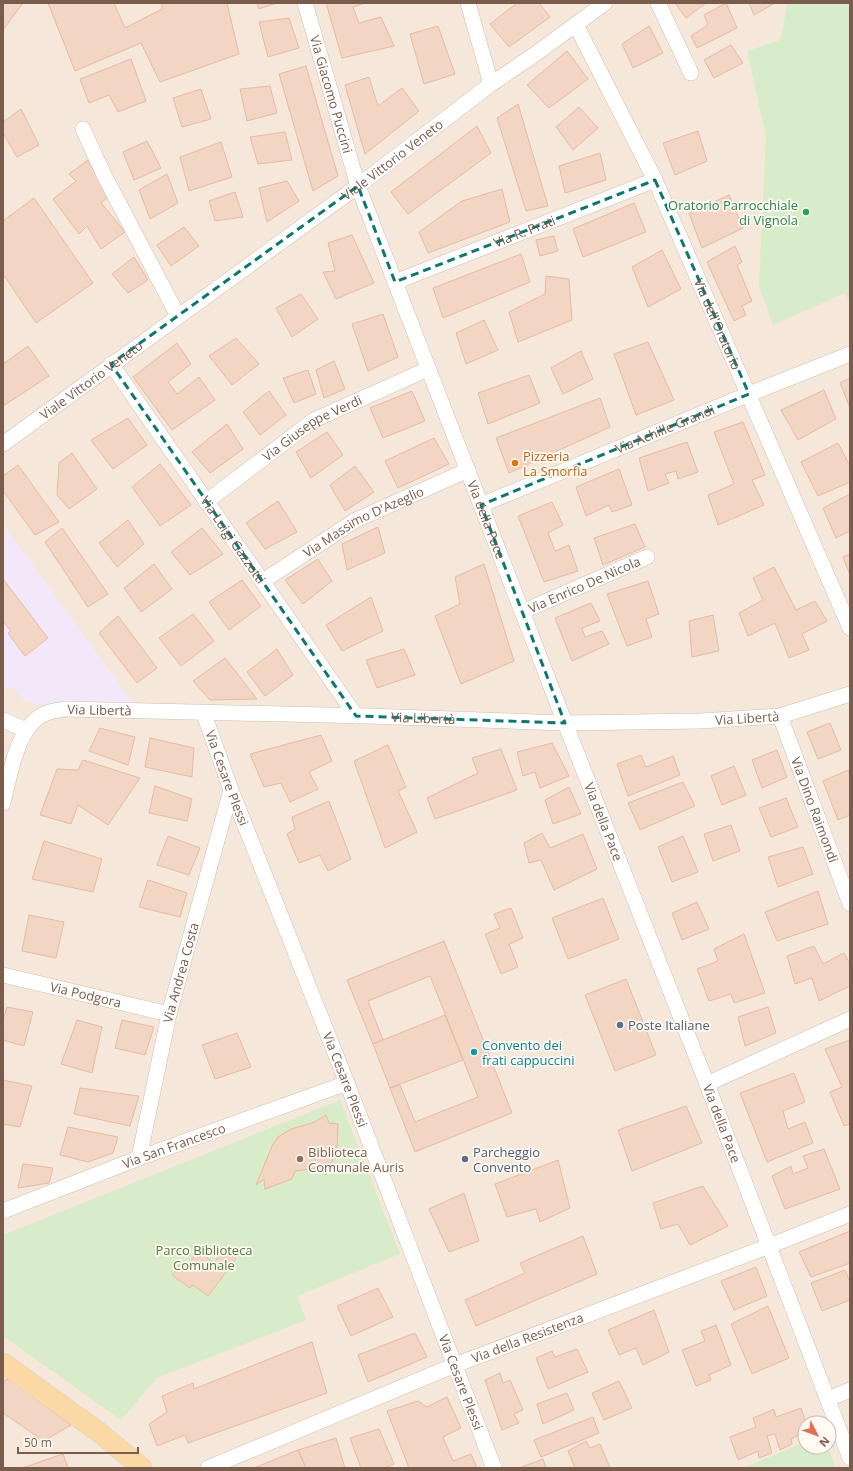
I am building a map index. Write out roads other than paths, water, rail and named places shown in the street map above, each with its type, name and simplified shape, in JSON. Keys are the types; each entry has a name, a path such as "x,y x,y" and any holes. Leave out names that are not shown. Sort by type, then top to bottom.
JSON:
{"main road":[{"path":"5,1366 100,1433 142,1468"}],"street":[{"name":"Via Giacomo Puccini","path":"304,3 358,186"},
{"path":"468,3 491,84"},
{"name":"Viale Vittorio Veneto","path":"3,444 111,364 358,186 491,84 576,26 604,3"},
{"path":"658,3 691,73"},
{"name":"Via dell'Oratorio","path":"576,26 655,180 850,628"},
{"path":"83,129 104,175 178,316"},
{"name":"Via R. Prati","path":"395,282 655,180"},
{"name":"Via della Pace","path":"358,186 565,723 707,1084 850,1458"},
{"name":"Via Achille Grandi","path":"481,505 749,394 850,354"},
{"name":"Via Luigi Gazzotti","path":"111,364 356,716"},
{"name":"Via Giuseppe Verdi","path":"206,502 314,420 428,369"},
{"name":"Via Massimo D'Azeglio","path":"262,581 356,520 468,470"},
{"name":"Via Enrico De Nicola","path":"522,612 647,557"},
{"name":"Via Libertà","path":"26,730 44,714 65,709 565,723 700,721 780,716 850,694"},
{"name":"Via Cesare Plessi","path":"204,714 231,790 347,1083 494,1468"},
{"name":"Via Dino Raimondi","path":"780,716 850,904"},
{"path":"3,720 26,730 15,756 3,803"},
{"name":"Via Andrea Costa","path":"139,1158 169,1014 231,790"},
{"name":"Via Podgora","path":"3,975 169,1014"},
{"path":"707,1084 850,1019"},
{"name":"Via San Francesco","path":"3,1211 139,1158 347,1083"},
{"name":"Via della Resistenza","path":"208,1468 455,1365 850,1214"},
{"path":"828,1399 850,1390"}],"place":[{"name":"Oratorio Parrocchiale di Vignola","path":"806,212"},
{"name":"Pizzeria La Smorfia","path":"515,463"},
{"name":"Poste Italiane","path":"620,1025"},
{"name":"Convento dei frati cappuccini","path":"474,1052"},
{"name":"Biblioteca Comunale Auris","path":"300,1159"},
{"name":"Parcheggio Convento","path":"465,1159"}],"park label":[{"name":"Parco Biblioteca Comunale","path":"204,1258"}]}
